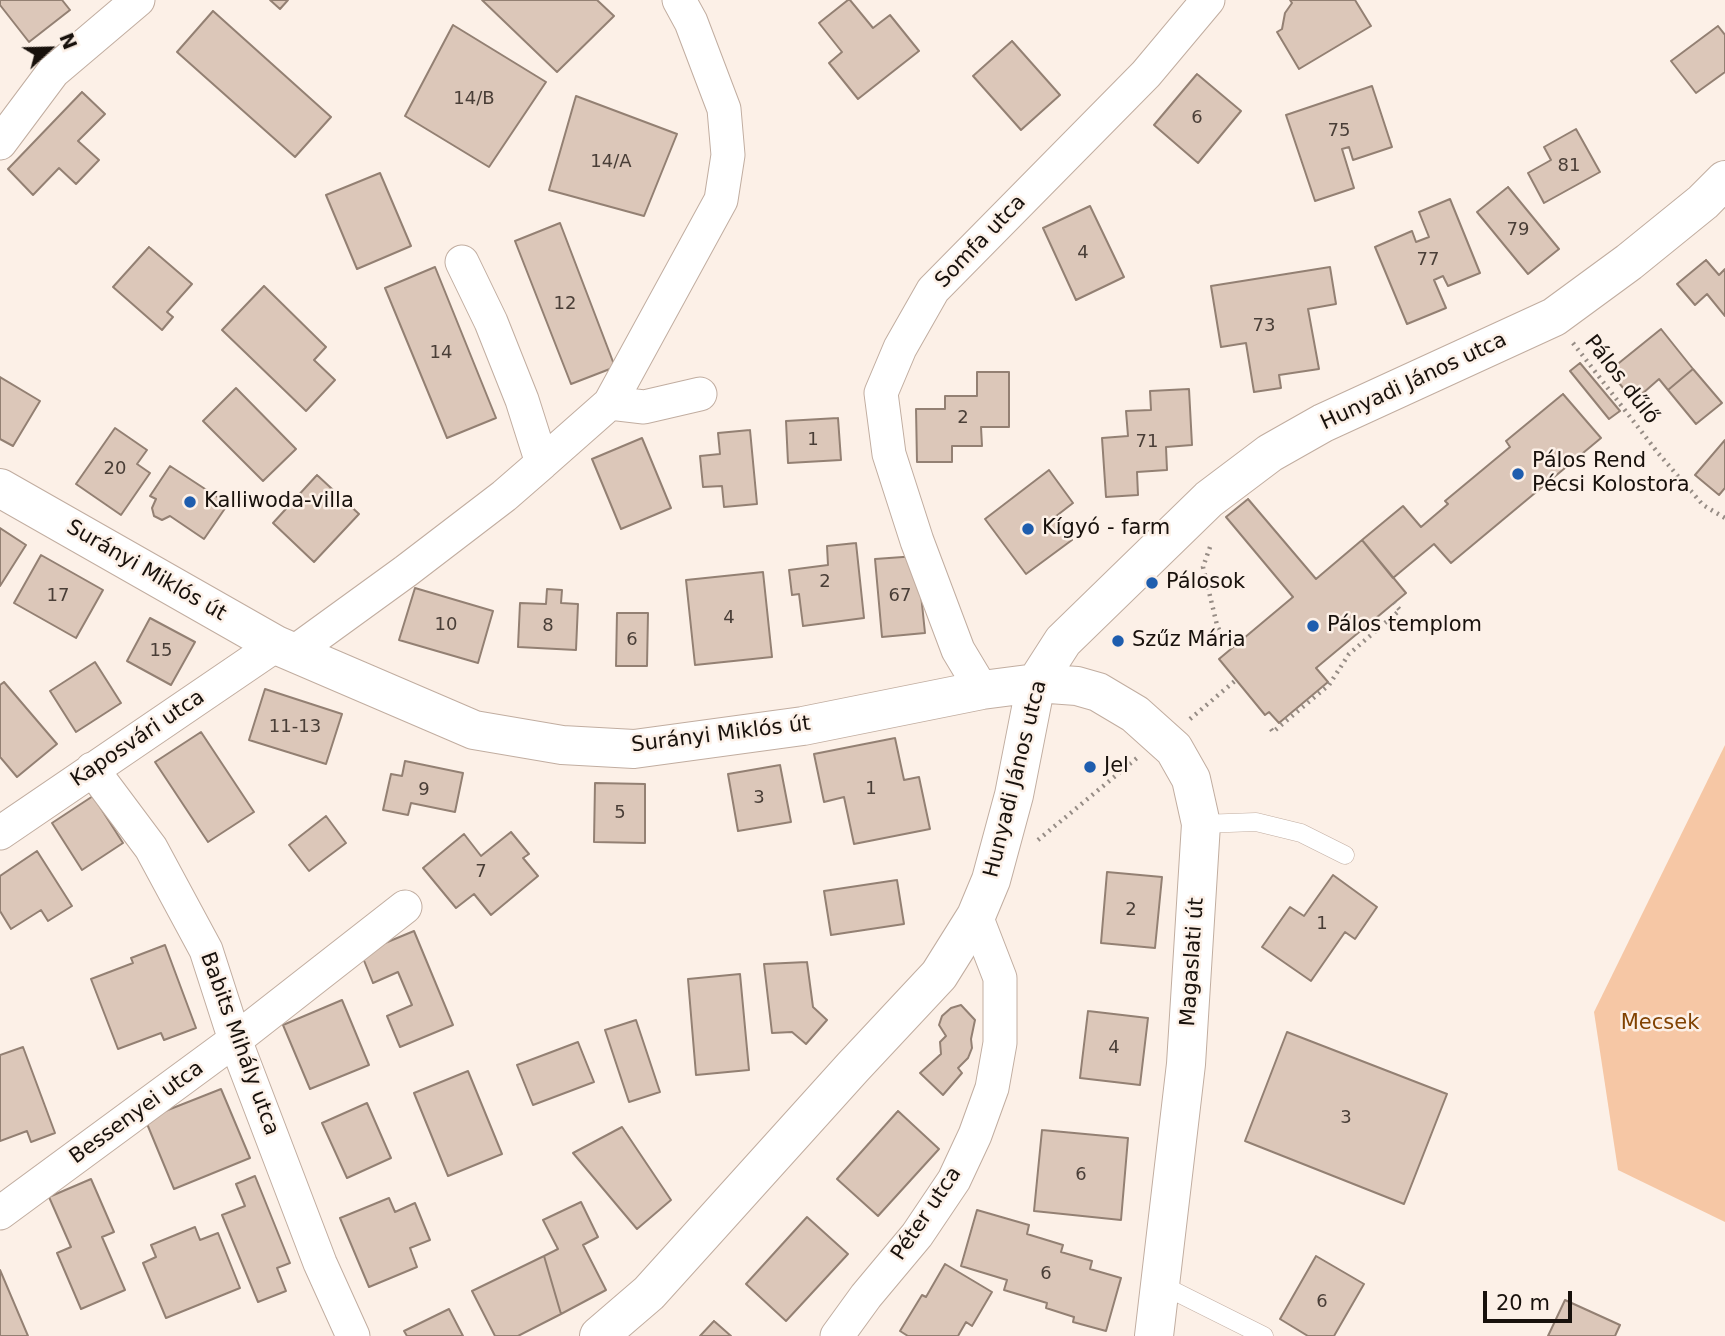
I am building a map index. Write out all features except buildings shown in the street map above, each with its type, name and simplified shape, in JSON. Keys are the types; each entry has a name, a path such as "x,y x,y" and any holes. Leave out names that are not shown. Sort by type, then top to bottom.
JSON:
{"street":[{"path":"0,143 53,72 138,0"},
{"path":"284,649 407,571 503,496 610,403 721,200 728,155 724,109 691,22 679,0"},
{"name":"Somfa utca","path":"982,690 958,650 917,541 889,454 881,393 900,348 933,290 1146,74 1208,0"},
{"name":"Hunyadi János utca","path":"598,1336 649,1293 939,975 976,916 991,880 1011,807 1036,683 1063,641 1209,499 1270,453 1323,423 1553,317 1639,253 1703,202 1725,180"},
{"path":"461,262 491,322 522,400 542,463"},
{"path":"610,403 644,407 700,394"},
{"name":"Surányi Miklós út","path":"0,488 284,649 474,730 562,745 634,749 803,726 982,690 1036,683"},
{"name":"Kaposvári utca","path":"0,833 92,769 284,649"},
{"name":"Magaslati út","path":"1036,683 1077,686 1098,692 1135,714 1174,749 1191,779 1201,824 1186,1064 1154,1336"},
{"name":"Babits Mihály utca","path":"92,769 151,848 206,950 235,1040 320,1263 353,1336"},
{"name":"Bessenyei utca","path":"0,1213 235,1040 405,907"},
{"name":"Péter utca","path":"837,1336 866,1296 917,1235 954,1180 975,1135 992,1088 1000,1043 1000,978 976,916"}],"lane":[{"path":"1201,824 1256,822 1300,833 1345,855"},
{"path":"1160,1284 1264,1336"}],"path":[{"name":"Pálos dűlő","path":"1553,317 1658,453 1703,505 1725,518"},
{"path":"1211,543 1203,567 1222,636"},
{"path":"1271,729 1273,733 1329,685 1349,654 1400,610 1394,603"},
{"path":"1181,726 1236,680"},
{"path":"1034,844 1138,758"}],"green space":[{"name":"Mecsek","path":"1725,745 1725,1222 1618,1170 1594,1012"}],"place":[{"name":"Pálos Rend Pécsi Kolostora","path":"1518,474"},
{"name":"Kalliwoda-villa","path":"190,502"},
{"name":"Kígyó - farm","path":"1028,529"},
{"name":"Pálosok","path":"1152,583"},
{"name":"Pálos templom","path":"1313,626"},
{"name":"Szűz Mária","path":"1118,641"},
{"name":"Jel","path":"1090,767"}]}
